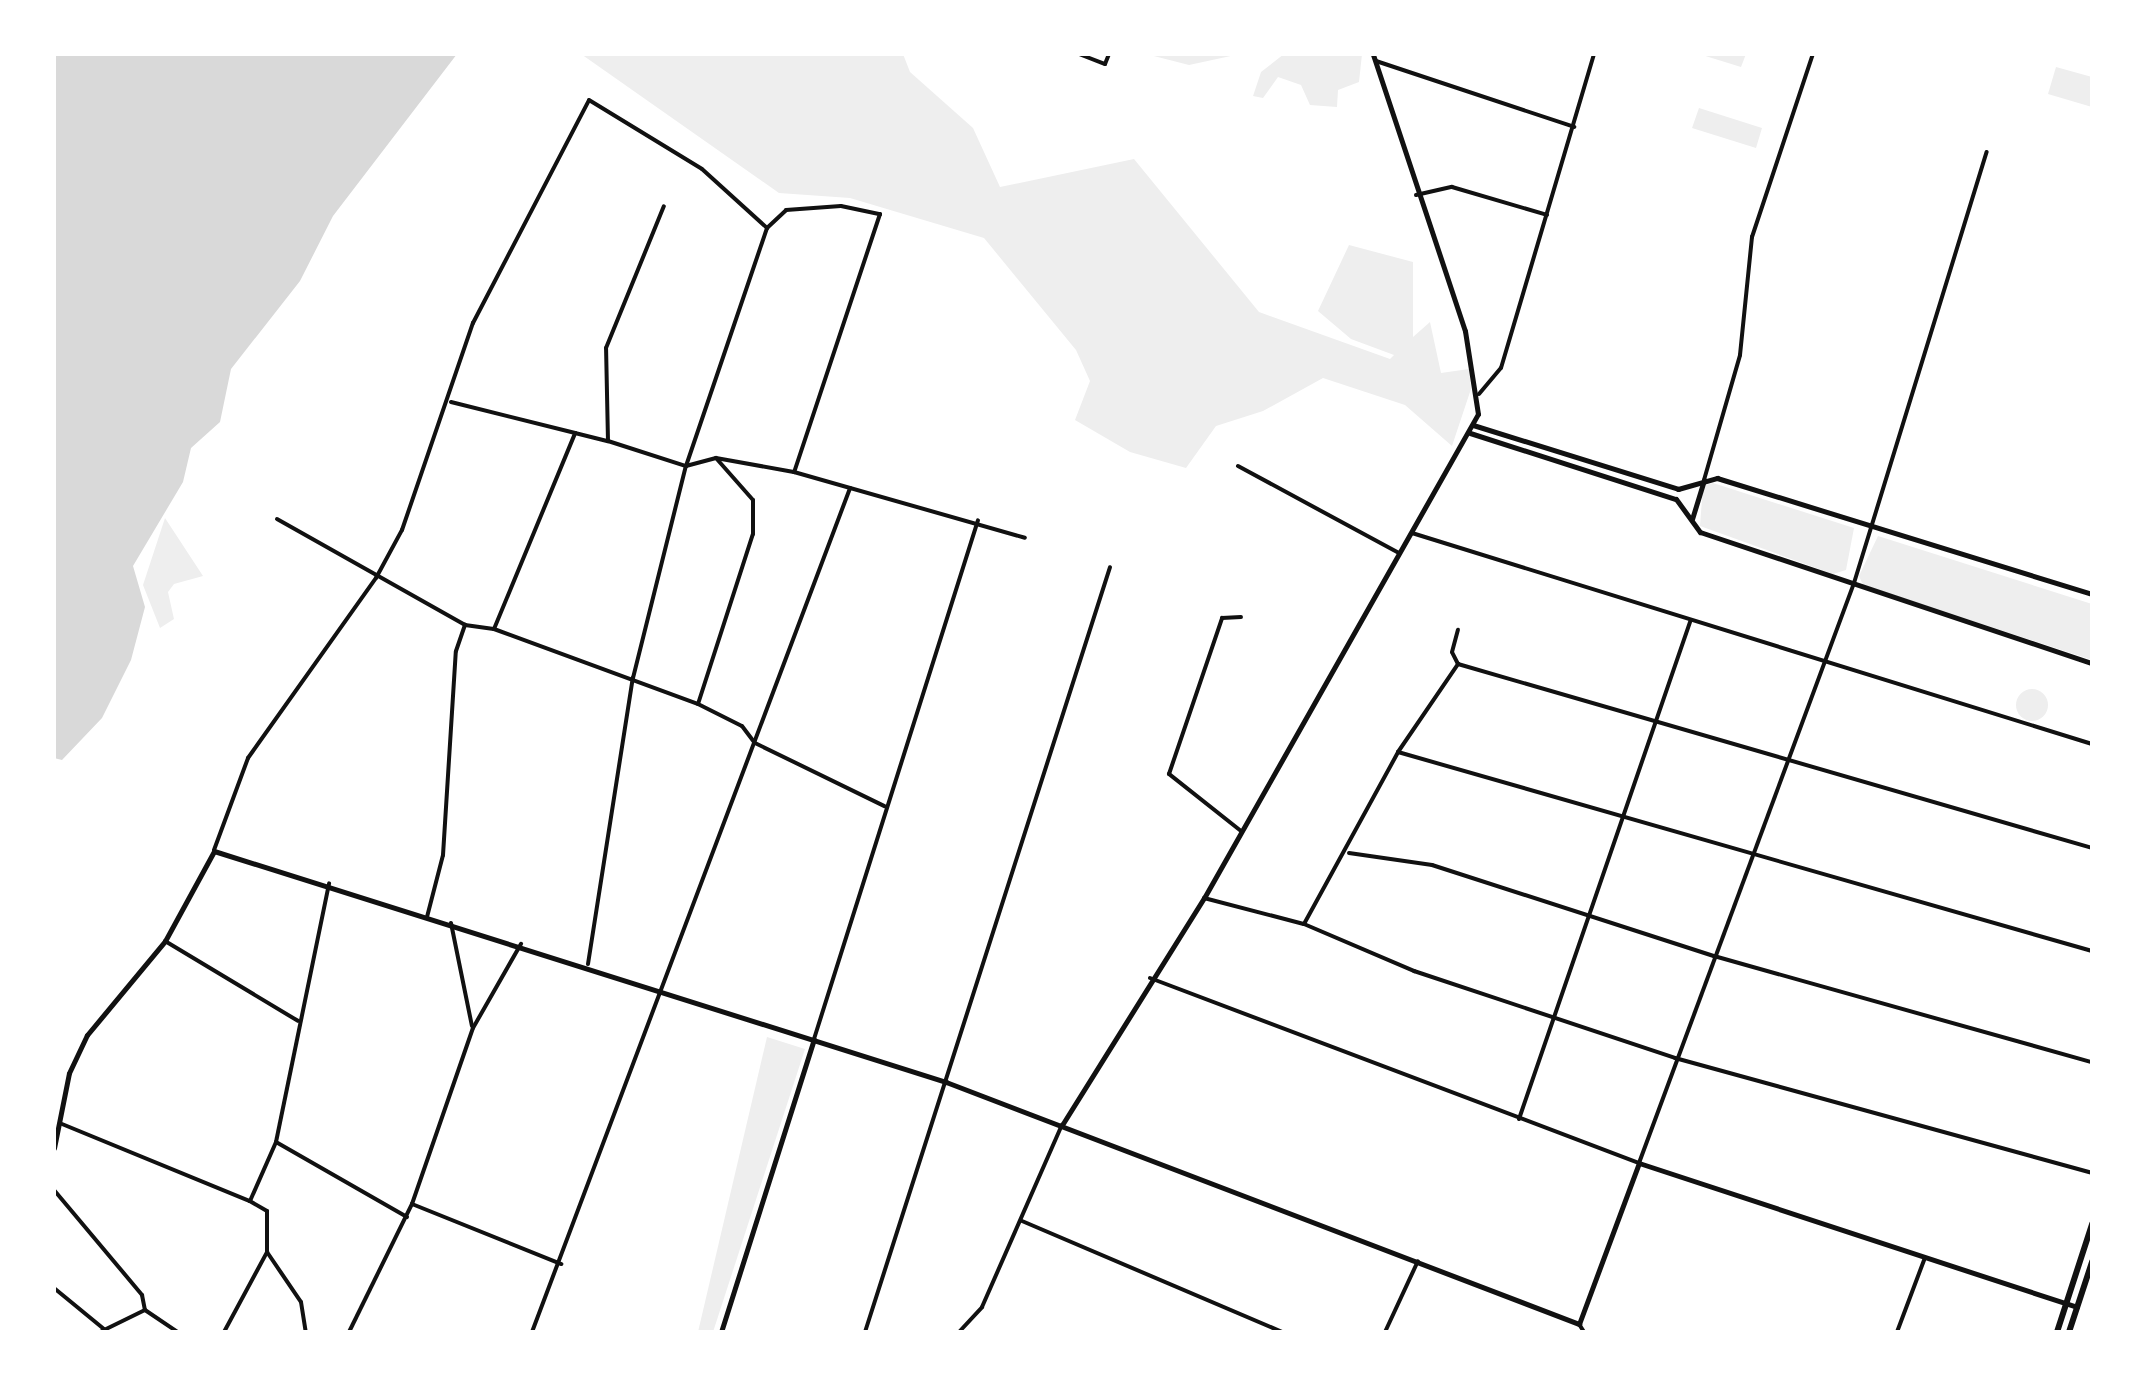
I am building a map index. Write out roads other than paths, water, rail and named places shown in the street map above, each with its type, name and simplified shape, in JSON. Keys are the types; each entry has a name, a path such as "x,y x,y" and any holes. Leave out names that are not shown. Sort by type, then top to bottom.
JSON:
{"main road":[{"path":"2057,1332 2088,1248 2092,1224"},
{"path":"2069,1332 2092,1262"}],"street":[{"path":"1079,54 1105,64 1109,54"},
{"path":"959,1332 982,1307 1062,1125 1150,978 1204,898 1473,425 1479,394 1465,331 1416,195 1373,54"},
{"path":"1479,394 1501,368 1594,54"},
{"path":"1692,520 1740,355 1752,237 1813,54"},
{"path":"1376,61 1574,127"},
{"path":"54,1148 62,1124 69,1073 87,1035 165,941 214,851 248,758 376,578 451,402 473,323 589,100 702,169 767,228"},
{"path":"1579,1324 1749,854 1854,583 1987,152"},
{"path":"1416,195 1452,187 1547,215"},
{"path":"608,441 606,348 664,206"},
{"path":"588,964 633,678 686,466 767,228 786,210 841,206 880,214 794,472"},
{"path":"451,402 608,441 686,466 716,458 794,472 978,520 1025,538"},
{"path":"1473,425 1678,489 1717,478 2092,594"},
{"path":"494,629 575,433"},
{"path":"1470,433 1676,499 1700,532 2092,663"},
{"path":"698,704 753,534 753,500 716,458"},
{"path":"1710,463 1717,478"},
{"path":"1238,466 1399,553"},
{"path":"532,1332 561,1264 651,1010 665,990 850,488"},
{"path":"277,519 376,578 465,625 494,629 698,704 742,726 755,743 884,806"},
{"path":"721,1332 884,806 978,520"},
{"path":"1412,533 1820,665 2092,744"},
{"path":"865,1332 1110,567"},
{"path":"1241,617 1222,618 1169,774 1241,831"},
{"path":"1518,1120 1625,819 1690,622"},
{"path":"427,917 443,855 456,651 465,625"},
{"path":"1458,630 1452,652 1458,664 1785,762 2092,848"},
{"path":"1304,924 1323,881 1349,853 1398,752 1458,664"},
{"path":"1398,752 2092,951"},
{"path":"214,851 329,883 427,917 588,964 946,1082 1579,1324 1584,1332"},
{"path":"1349,853 1432,865 1590,919 2092,1062"},
{"path":"250,1201 276,1142 298,1021 329,883"},
{"path":"1204,898 1304,924 1555,1018 1675,1058 2092,1173"},
{"path":"451,923 473,1028"},
{"path":"165,941 298,1021"},
{"path":"349,1332 407,1217 473,1028 521,944"},
{"path":"1150,978 1518,1120 1639,1163 1924,1260 2077,1307"},
{"path":"62,1124 250,1201 267,1211 267,1252 224,1332"},
{"path":"276,1142 407,1217"},
{"path":"54,1190 142,1295 145,1310 178,1332"},
{"path":"412,1204 561,1264"},
{"path":"1022,1221 1282,1332"},
{"path":"267,1252 301,1302 306,1332"},
{"path":"1897,1332 1924,1260"},
{"path":"1385,1332 1418,1261"},
{"path":"54,1288 102,1331 145,1310"}]}
